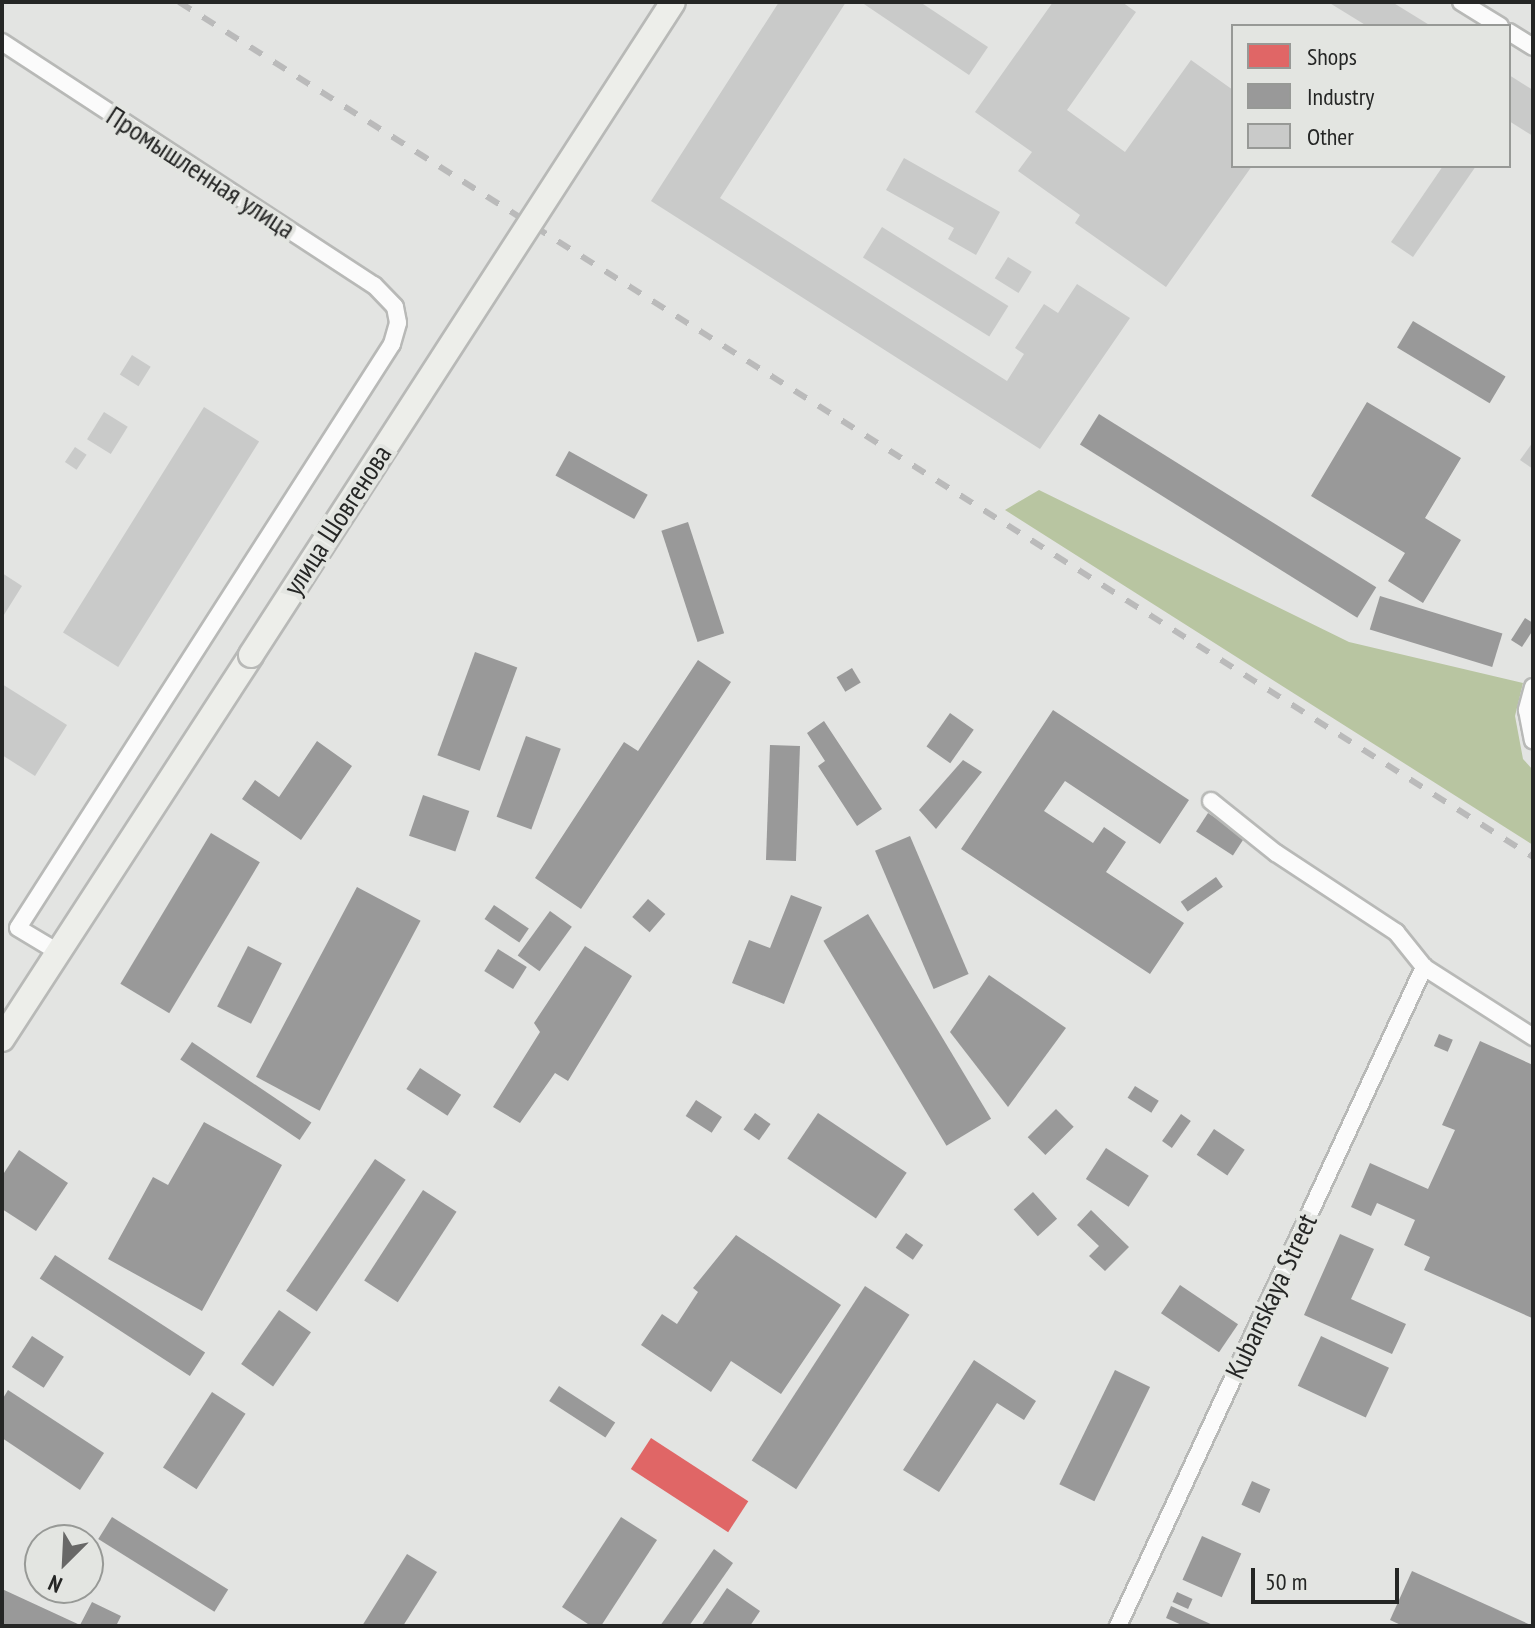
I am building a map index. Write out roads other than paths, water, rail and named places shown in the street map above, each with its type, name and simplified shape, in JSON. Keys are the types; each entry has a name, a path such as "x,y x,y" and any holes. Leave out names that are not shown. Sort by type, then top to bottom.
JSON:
{"street":[{"name":"улица Шовгенова","path":"2,1039 673,2"},
{"path":"1461,2 1497,24"},
{"path":"1511,33 1533,47"},
{"name":"Промышленная улица","path":"2,42 374,285 395,307 398,323 392,344 18,928 58,952"},
{"path":"1533,687 1527,710 1533,740"},
{"path":"1211,801 1276,853 1396,932 1424,967 1533,1037"},
{"name":"Kubanskaya Street","path":"1118,1626 1424,967"}],"railway":[{"path":"179,2 1533,857"}]}
